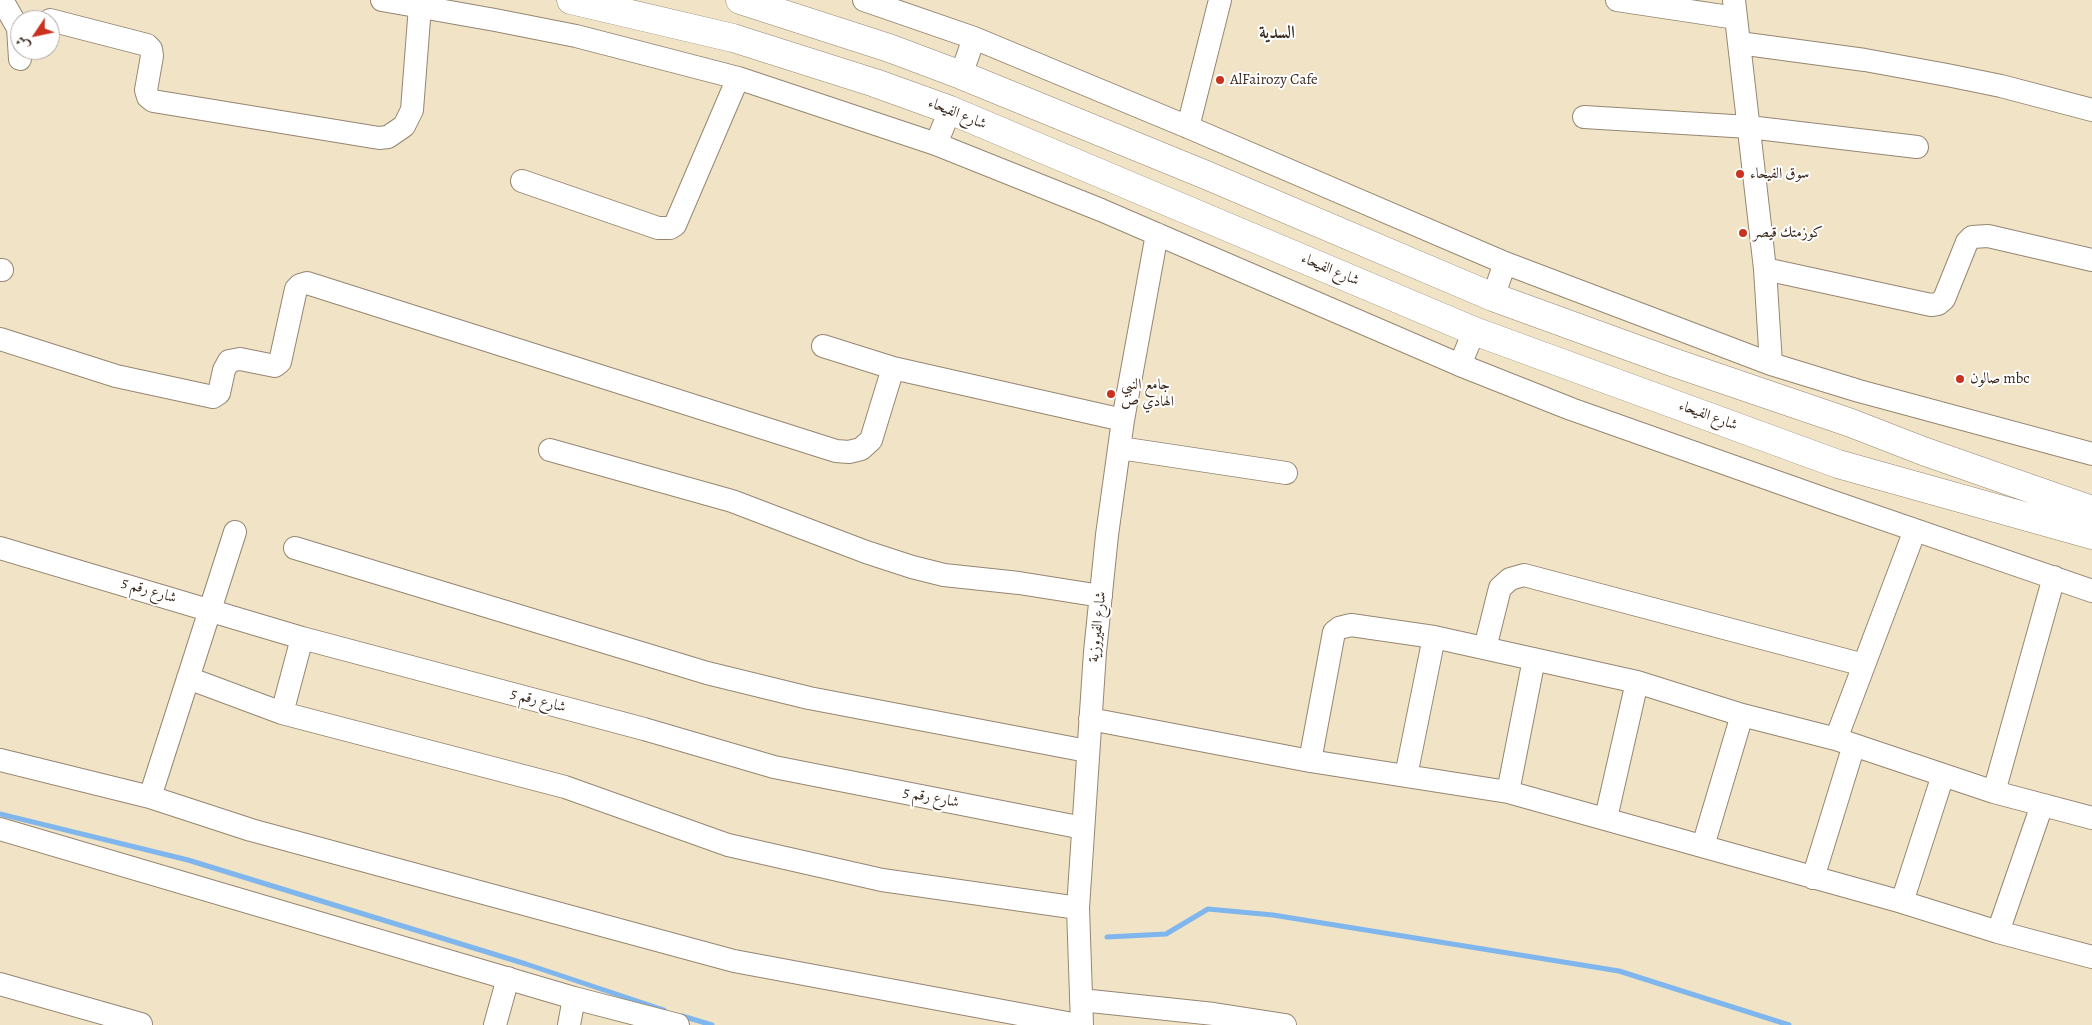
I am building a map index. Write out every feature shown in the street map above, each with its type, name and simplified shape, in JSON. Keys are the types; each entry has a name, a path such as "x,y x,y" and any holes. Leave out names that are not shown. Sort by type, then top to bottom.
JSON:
{"highway":[{"name":"شارع الفيحاء","path":"571,0 733,38 821,65 950,110 1474,331 1838,464 2092,535"},
{"path":"740,0 880,45 961,75 1206,175 1492,297 1672,362 1851,423 1923,452 2092,510"},
{"path":"1191,212 1206,175"}],"street":[{"path":"382,0 576,36 738,78 936,144 1157,234 1460,365 1571,409 2092,591"},
{"path":"864,0 974,38 1188,127 1505,263 1771,364 1859,391 2092,454"},
{"path":"1188,127 1220,0"},
{"path":"1617,0 1735,9 1765,269 1771,364"},
{"path":"6,5 20,10"},
{"path":"60,23 147,45 151,49 152,56 146,90 148,97 153,101 379,138 388,137 404,126 412,110 420,6"},
{"path":"961,75 974,38"},
{"path":"1739,43 1865,60 2001,86 2092,110"},
{"path":"522,181 658,228 670,228 675,225 738,78"},
{"path":"936,144 950,110"},
{"path":"1584,118 1748,127 1917,148"},
{"name":"شارع الفيروزية","path":"1082,1025 1078,908 1087,751 1101,596 1107,535 1123,420 1157,234"},
{"path":"1765,269 1931,305 1938,304 1944,299 1966,242 1972,237 1988,236 2092,260"},
{"path":"1492,297 1505,263"},
{"path":"0,339 116,376 212,397 219,393 224,370 229,361 240,359 276,366 280,362 296,289 300,285 307,283 836,451 849,452 861,448 871,440 893,368"},
{"path":"1460,365 1474,331"},
{"path":"823,346 893,368 1123,420"},
{"path":"1851,423 1859,391"},
{"path":"1120,448 1286,473"},
{"path":"550,450 732,501 866,552 920,569 952,576 1019,582 1101,596"},
{"path":"1813,878 1864,665 1915,530"},
{"path":"150,797 235,532"},
{"name":"شارع رقم 5","path":"0,548 302,638 634,727 774,767 1083,828"},
{"path":"294,548 707,673 809,698 1087,751"},
{"path":"1485,648 1500,588 1510,579 1524,574 1864,665"},
{"path":"1994,792 2054,577"},
{"path":"1310,761 1334,632 1339,628 1351,625 1434,637 1637,682 1742,714 1845,742 1994,792 2092,818"},
{"path":"1406,776 1434,637"},
{"path":"282,714 302,638"},
{"path":"1508,792 1534,659"},
{"path":"188,678 282,714 565,787 728,845 882,880 1078,908"},
{"path":"1606,818 1637,682"},
{"path":"1703,846 1742,714"},
{"path":"1090,719 1310,761 1508,792 1606,818 1902,902 1998,932 2092,957"},
{"path":"0,760 150,797 251,830 734,961 1078,1025"},
{"path":"1902,902 1943,775"},
{"path":"1998,932 2042,805"},
{"path":"0,829 574,998 678,1025"},
{"path":"495,1025 508,978"},
{"path":"0,984 141,1024"},
{"path":"569,1025 574,998"},
{"path":"1081,1000 1214,1014 1285,1025"}],"waterway":[{"path":"0,814 188,860 526,964 664,1010"},
{"path":"1107,937 1166,934 1208,909 1273,915 1619,971 1789,1025"},
{"path":"682,1016 712,1025"}],"place":[{"name":"AlFairozy Cafe","path":"1220,80"},
{"name":"سوق الفيحاء","path":"1740,174"},
{"name":"كوزمتك قيصر","path":"1743,233"},
{"name":"صالون mbc","path":"1960,379"},
{"name":"جامع النبي الهادي ص","path":"1111,394"}],"district":[{"name":"السدية","path":"1277,34"}]}
